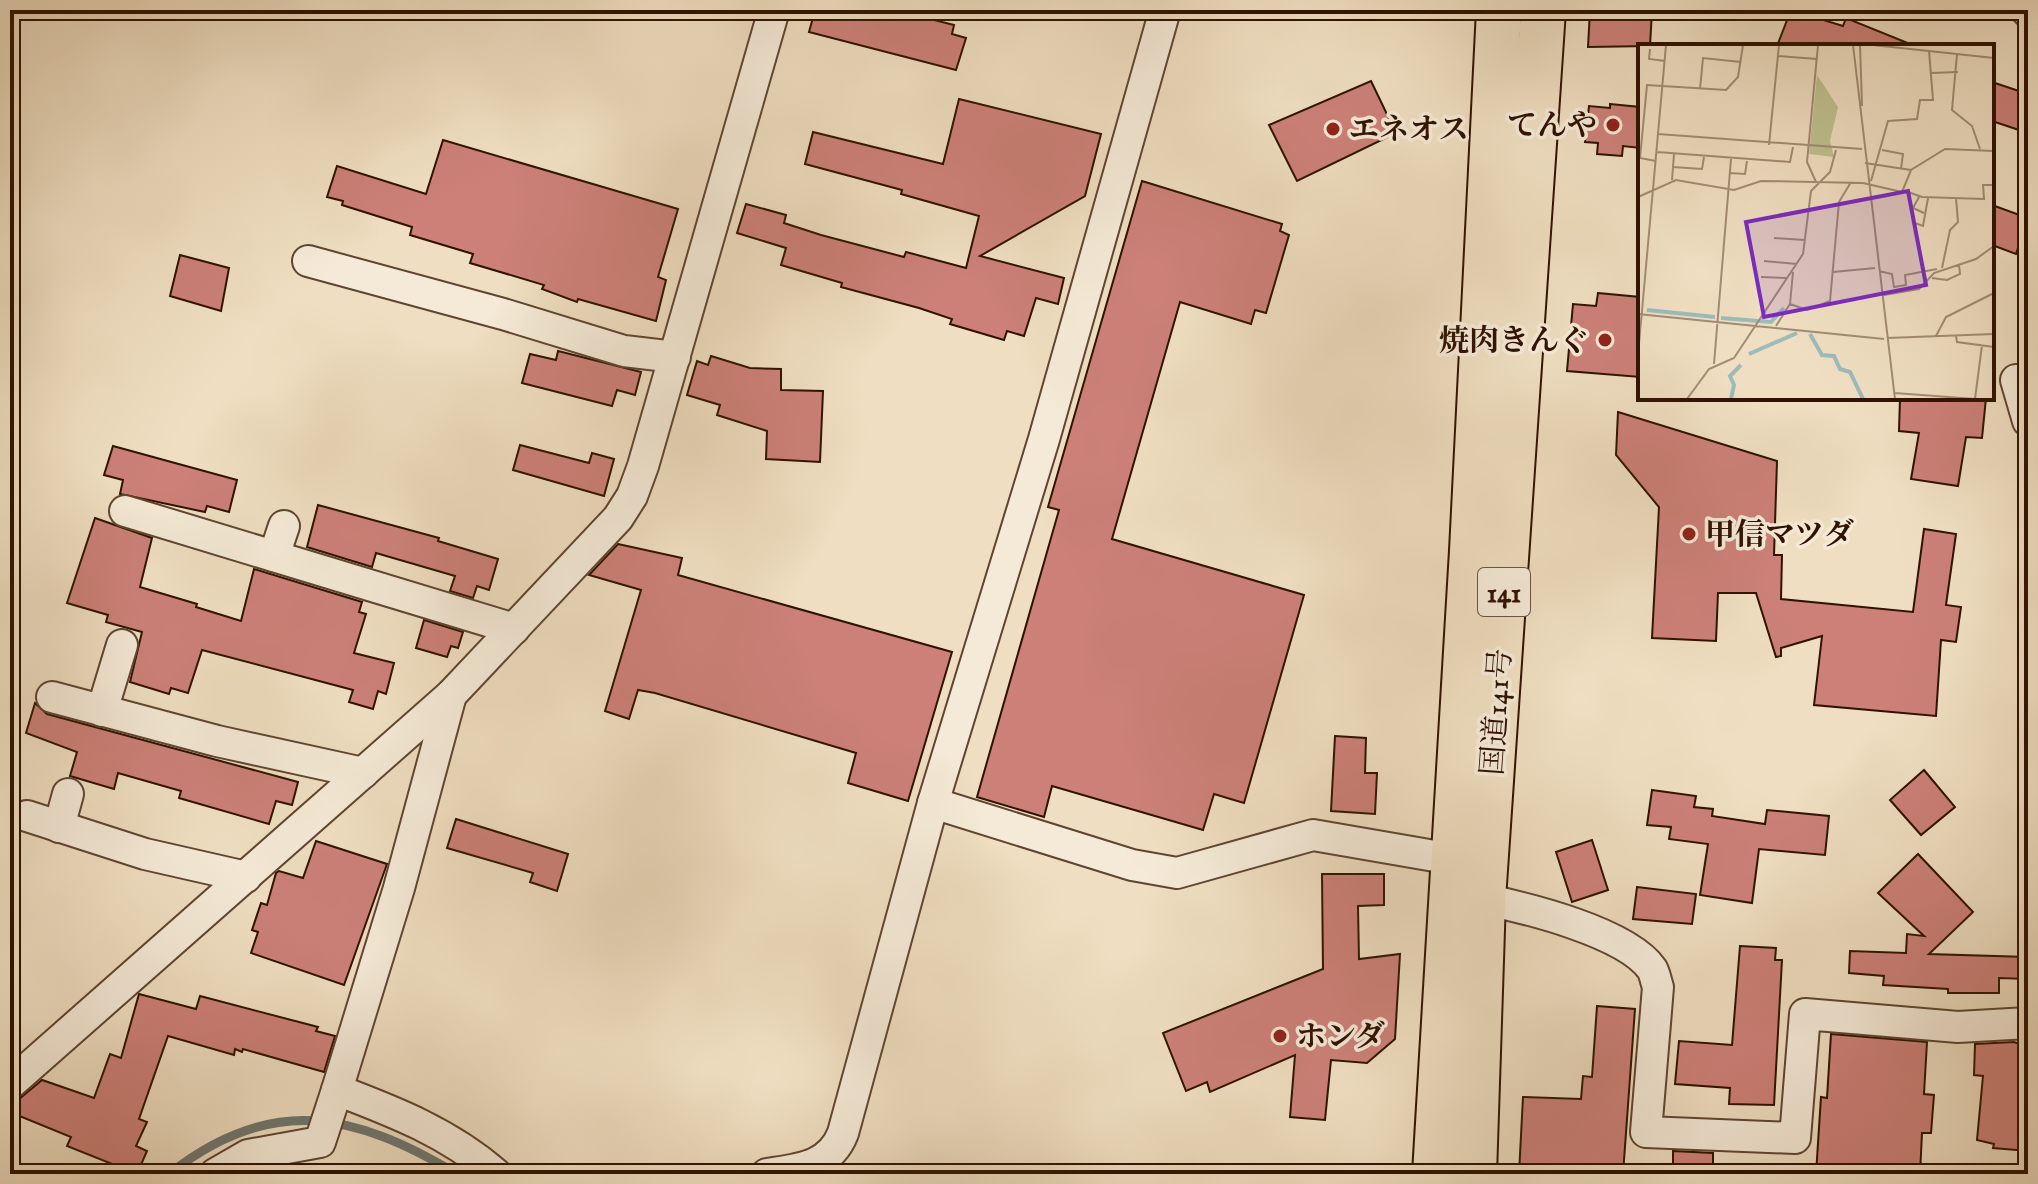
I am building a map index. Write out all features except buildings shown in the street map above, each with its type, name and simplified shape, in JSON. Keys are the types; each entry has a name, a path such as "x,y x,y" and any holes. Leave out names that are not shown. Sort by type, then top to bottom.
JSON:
{"highway":[{"name":"国道141号","path":"1435,1174 1472,551 1499,10"},
{"name":"国道141号","path":"1474,1174 1483,899 1543,10"}],"street":[{"path":"10,1084 451,695 618,518 632,496 675,357 774,10"},
{"path":"767,1174 816,1164 837,1149 933,803 1044,439 1165,10"},
{"path":"308,261 624,351 675,357"},
{"path":"2016,380 2028,421"},
{"path":"125,511 514,629"},
{"path":"274,556 284,526"},
{"path":"102,711 122,645"},
{"path":"215,1174 248,1155 284,1146 310,1146 325,1135 399,888 451,695"},
{"path":"52,697 217,741 363,773"},
{"path":"59,827 68,794"},
{"path":"933,803 1132,865 1177,873 1313,835 1452,859"},
{"path":"27,816 145,854 246,877"},
{"path":"1483,899 1588,928 1620,944 1652,969 1658,987 1646,1132 1795,1138 1805,1014 1958,1027 2028,1023"},
{"path":"335,1097 407,1116 447,1137 496,1174"}],"waterway":[{"path":"169,1174 206,1148 242,1132 277,1122 312,1121 347,1126 383,1137 457,1174"}],"place":[{"name":"てんや","path":"1613,125"},
{"name":"エネオス","path":"1333,129"},
{"name":"焼肉きんぐ","path":"1605,340"},
{"name":"甲信マツダ","path":"1689,534"},
{"name":"ホンダ","path":"1280,1036"}]}
